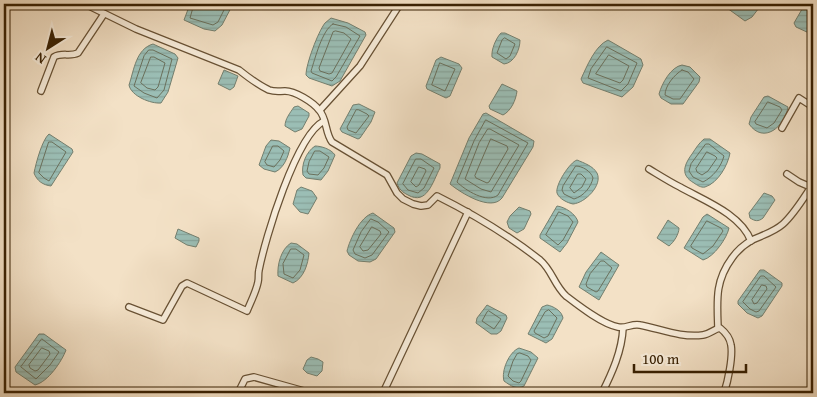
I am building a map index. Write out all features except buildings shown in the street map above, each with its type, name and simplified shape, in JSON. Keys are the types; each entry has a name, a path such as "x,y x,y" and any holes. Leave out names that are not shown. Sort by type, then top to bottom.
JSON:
{"street":[{"path":"85,4 136,29 234,68 271,90 285,91 296,95 320,110 328,137 332,142 387,175 397,193 403,199 422,206 428,205 437,196 468,212 540,260 551,271 558,286 565,295 610,324 623,328 635,324 690,336 705,335 712,333 718,328"},
{"path":"320,110 360,66 400,4"},
{"path":"41,90 54,57 58,55 71,56 78,53 104,14"},
{"path":"782,128 799,98 813,107"},
{"path":"130,307 163,320 182,286 187,283 247,311 258,283 259,269 271,225 288,180 309,136 324,121"},
{"path":"649,170 698,196 737,221 748,232 751,241"},
{"path":"718,328 717,300 719,280 725,268 736,253 751,241 783,224 812,187 787,174"},
{"path":"383,393 468,212"},
{"path":"602,393 622,341 623,328"},
{"path":"718,328 724,331 731,345 727,385 724,393"},
{"path":"238,393 245,379 254,377 311,393"}],"water":[{"path":"190,4 233,4 222,25 215,31 204,29 184,20"},
{"path":"729,4 762,4 752,17 745,21 727,8"},
{"path":"805,4 813,4 813,29 809,33 796,27 794,23"},
{"path":"331,18 348,23 365,32 366,35 340,81 332,86 309,78 306,75 308,64 322,27"},
{"path":"501,33 520,40 516,55 511,61 504,64 492,57 494,44"},
{"path":"608,40 641,59 643,65 633,87 622,97 583,83 581,79 595,52"},
{"path":"153,44 175,54 178,58 168,92 161,103 152,102 137,96 129,85 139,55"},
{"path":"441,57 459,64 462,68 450,96 446,98 427,89 426,86 436,60"},
{"path":"682,65 690,67 700,77 699,82 683,104 671,104 661,98 659,94 668,76 674,69"},
{"path":"224,70 238,76 234,87 230,90 218,84"},
{"path":"502,84 517,91 513,105 503,115 490,109 489,106"},
{"path":"768,96 788,107 783,121 778,126 767,133 761,133 749,124 751,117 764,97"},
{"path":"359,104 375,112 371,122 358,139 342,132 340,129 353,105"},
{"path":"298,106 309,113 309,116 302,129 295,132 285,126 285,123 294,107"},
{"path":"486,113 534,141 533,147 502,198 497,202 491,203 476,200 450,184 469,138 483,114"},
{"path":"49,134 72,149 73,152 51,186 41,182 34,173 42,146"},
{"path":"704,139 710,139 730,153 725,168 718,178 710,185 701,187 687,177 685,166"},
{"path":"271,140 279,141 290,148 283,165 275,172 264,169 259,165 266,146"},
{"path":"315,146 326,148 335,155 328,171 321,180 306,178 303,175 305,159"},
{"path":"416,153 422,154 440,164 440,168 425,195 415,198 402,191 397,183 411,156"},
{"path":"577,160 593,168 598,178 592,193 578,203 573,204 566,202 560,197 557,189 564,174"},
{"path":"301,187 312,191 317,198 308,214 300,212 293,204 297,190"},
{"path":"764,193 772,196 775,200 763,218 758,221 753,220 750,218 749,213"},
{"path":"557,206 570,211 578,222 560,252 540,238"},
{"path":"519,207 530,211 531,214 524,229 517,233 509,228 507,222"},
{"path":"373,213 394,228 395,232 376,259 370,262 358,261 349,255 347,251 348,246 360,224 368,215"},
{"path":"707,214 729,228 726,237 719,247 703,260 684,248 703,217"},
{"path":"668,220 679,228 676,238 669,246 657,238"},
{"path":"178,229 199,238 196,247 187,245 175,238"},
{"path":"291,243 297,244 309,253 305,270 300,278 293,283 278,276 280,258"},
{"path":"601,252 619,265 599,300 579,287 586,272"},
{"path":"760,270 764,270 782,283 782,286 762,316 758,318 747,313 738,304 738,301"},
{"path":"487,305 506,315 507,318 501,331 497,334 491,334 476,323 477,318"},
{"path":"547,305 557,309 563,318 552,339 546,343 528,334 542,307"},
{"path":"39,334 44,334 66,350 58,365 49,376 35,385 16,372 15,367"},
{"path":"519,348 531,352 538,358 524,386 519,388 504,381 503,377 509,358"},
{"path":"311,357 323,362 322,371 317,376 307,373 303,369 307,360"}]}
